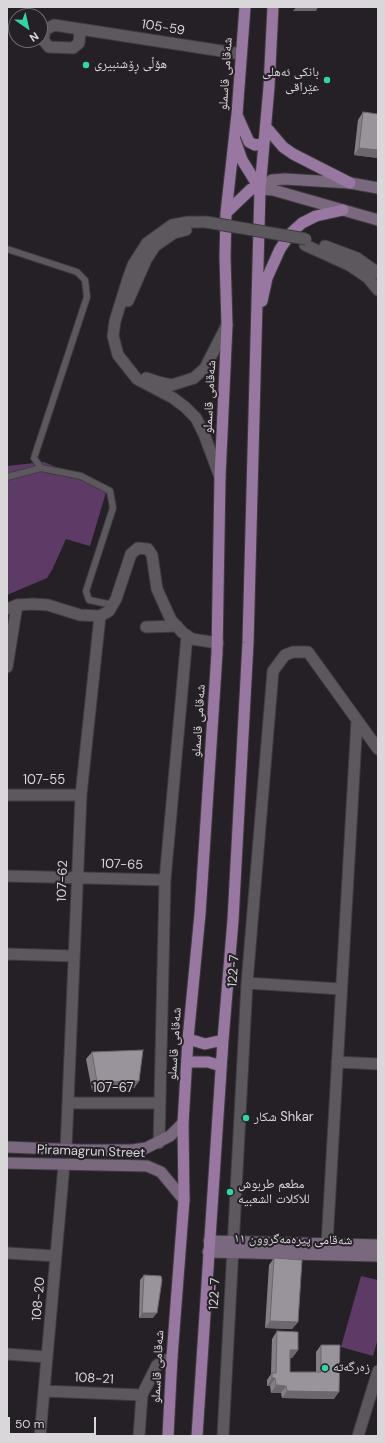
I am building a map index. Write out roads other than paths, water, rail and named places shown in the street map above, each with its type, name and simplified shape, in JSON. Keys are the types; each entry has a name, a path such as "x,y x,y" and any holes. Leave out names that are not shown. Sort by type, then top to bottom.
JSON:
{"main road":[{"name":"شەقامی قاسملو","path":"168,1436 172,1357 184,1200 183,1123 188,1039 200,914 218,643 220,477 227,325 225,257 226,213 237,114 245,7"},
{"path":"197,1436 222,1040 233,920 248,643 260,189 263,144 266,128 273,7"},
{"path":"237,114 249,142 255,145 263,144"},
{"path":"266,128 293,154 350,183"},
{"path":"234,137 242,160 260,189"},
{"path":"260,189 272,180 285,179 350,183 378,188"},
{"path":"226,213 251,189 260,189 273,190 378,220"},
{"path":"256,327 267,278 280,249 291,233 302,223 316,216 343,210"},
{"path":"188,1039 205,1044 222,1040"},
{"path":"187,1062 208,1062 221,1066"},
{"name":"Piramagrun Street","path":"7,1147 132,1150 146,1148 159,1143 170,1136 183,1123"},
{"name":"Piramagrun Street","path":"7,1163 147,1166 161,1172 184,1200"},
{"name":"شەقامی پیرەمەگروون ١١","path":"232,1247 327,1244 378,1246"},
{"name":"شەقامی پیرەمەگروون ١١","path":"209,1246 378,1256"}],"street":[{"name":"105-59","path":"80,29 241,54"},
{"path":"220,477 204,434 193,415 173,398 137,379 118,355 113,336 115,321 128,279 134,265 147,243 172,226 188,222 306,242 349,255 376,271"},
{"path":"206,226 181,230 167,237 155,246 146,260 125,308 120,328 122,348 134,368 145,377 164,384 178,384 194,378 205,368 227,325"},
{"path":"306,242 355,269 368,278 378,290"},
{"path":"7,667 12,607 48,605 80,615 100,616 109,610 113,605 131,554 138,548 148,549 152,555 157,590 171,620 192,639 218,643"},
{"name":"107-62","path":"66,1149 81,795 100,616"},
{"path":"146,627 177,626"},
{"path":"159,1143 158,1102 165,880 187,636"},
{"name":"122-7","path":"223,1436 247,983 273,671 285,655 293,652 308,652 378,749"},
{"path":"327,1244 357,720"},
{"name":"107-55","path":"7,794 81,795"},
{"name":"107-65","path":"7,876 165,880"},
{"path":"7,954 74,956"},
{"path":"247,983 342,989"},
{"path":"337,1062 378,1064"},
{"name":"107-67","path":"68,1103 158,1102"},
{"name":"108-20","path":"40,1436 64,1165"},
{"path":"7,1253 56,1256"},
{"path":"7,1354 47,1357"},
{"path":"139,1436 142,1395 157,1365 172,1357"},
{"path":"358,1436 377,1379"},
{"name":"108-21","path":"44,1391 142,1395"}],"lane":[{"path":"7,249 77,272 85,280 88,297 34,458 41,468"},
{"path":"7,477 41,468 81,476 110,491 114,508 86,590 88,600 113,605"}],"place":[{"name":"هۆڵی ڕۆشنبیری","path":"86,65"},
{"name":"بانکی ئەهلی عێراقی","path":"327,80"},
{"name":"شکار Shkar","path":"246,1118"},
{"name":"مطعم طربوش للاكلات الشعبيه","path":"230,1192"},
{"name":"زەرگەتە","path":"325,1368"}]}
